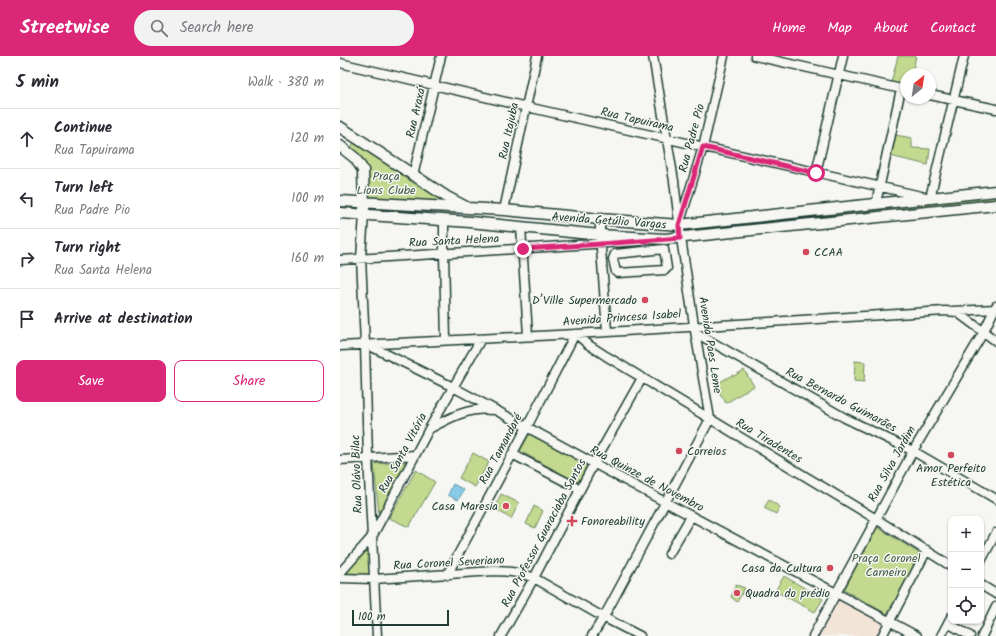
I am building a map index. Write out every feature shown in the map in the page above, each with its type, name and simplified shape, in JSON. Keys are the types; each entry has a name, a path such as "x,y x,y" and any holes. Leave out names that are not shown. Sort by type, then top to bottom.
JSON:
{"main road":[{"path":"340,127 413,176 470,209"},
{"path":"340,146 356,158 363,170 364,215"},
{"name":"Avenida Getúlio Vargas","path":"340,201 504,210 679,225 876,203 996,192"},
{"name":"Avenida Getúlio Vargas","path":"340,213 521,227 600,240 680,238 996,205"},
{"path":"832,208 823,212 822,218 823,220 832,222"},
{"path":"470,222 480,218 484,210"},
{"path":"788,213 795,214 799,220 795,224 788,226"}],"street":[{"name":"Rua Araxá","path":"413,176 441,56"},
{"name":"Rua Itajuba","path":"504,210 537,56"},
{"name":"Avenida Paes Leme","path":"653,56 674,182 680,238 710,419"},
{"name":"Rua Padre Pio","path":"679,225 703,147 724,56"},
{"path":"755,56 838,76 900,88"},
{"path":"816,173 843,56"},
{"path":"930,198 964,56"},
{"name":"Rua Tapuirama","path":"340,63 527,108 930,198"},
{"path":"936,96 996,109"},
{"path":"876,203 900,104"},
{"name":"Rua Olávo Bilac","path":"364,215 361,258 368,458 377,636"},
{"path":"600,219 600,240 607,332"},
{"path":"444,220 446,340"},
{"path":"521,227 528,335"},
{"name":"Rua Santa Helena","path":"340,260 523,249 600,240 634,242 665,239"},
{"path":"634,242 634,252"},
{"path":"664,249 667,268 665,270 618,273 616,272 612,259 615,254 664,249"},
{"path":"602,259 612,259"},
{"name":"Avenida Princesa Isabel","path":"340,346 481,339 528,335 695,329 995,308"},
{"name":"Rua Silva Jardim","path":"814,636 913,451 983,332 995,308"},
{"path":"953,311 996,341"},
{"name":"Rua Bernardo Guimarães","path":"695,329 845,418 913,451 996,499"},
{"name":"Rua Tiradentes","path":"575,334 600,353 948,564"},
{"name":"Rua Tamandaré","path":"447,575 527,427 575,334"},
{"name":"Rua Santa Vitória","path":"340,573 372,537 429,429 481,339"},
{"name":"Rua Quinze de Novembro","path":"365,344 453,387 917,636"},
{"name":"Rua Professor Guaraciaba Santos","path":"501,636 642,378"},
{"path":"429,429 450,418 468,412 484,409 495,410"},
{"path":"592,636 604,617 710,419"},
{"path":"512,454 580,490"},
{"path":"340,460 416,455"},
{"path":"669,554 691,516"},
{"path":"984,556 996,534"},
{"path":"882,636 889,620 927,550"},
{"name":"Rua Coronel Severiano","path":"340,578 374,579 513,571 534,578 640,636"},
{"path":"984,587 996,594"},
{"path":"982,636 996,607"},
{"path":"598,636 604,617"},
{"path":"941,636 948,622"},
{"path":"954,624 970,636"}],"shaded area":[{"path":"838,596 887,622 879,636 816,636"}],"green space":[{"path":"898,56 916,56 913,68 900,68 900,85 891,83"},
{"path":"895,135 912,138 912,148 930,149 928,165 890,156"},
{"name":"Praça Lions Clube","path":"357,138 470,209 364,203 363,170 348,152"},
{"path":"996,196 996,202 731,229 730,223"},
{"path":"855,361 865,362 864,382 854,381"},
{"path":"744,370 754,386 726,403 715,385"},
{"path":"530,433 588,464 578,483 520,451"},
{"path":"473,453 489,462 475,487 459,478"},
{"path":"408,462 379,516 374,464"},
{"path":"416,470 435,482 409,527 389,518"},
{"name":"Casa Maresia","path":"501,494 519,503 511,519 494,508"},
{"path":"769,500 780,507 776,514 764,508"},
{"path":"534,506 543,511 535,528 526,524"},
{"name":"Praça Coronel Carneiro","path":"877,527 922,555 887,614 844,590"},
{"path":"368,547 370,575 343,576"},
{"path":"784,576 823,599 815,612 775,591"},
{"name":"Quadra do prédio","path":"736,585 745,588 737,602 731,597"}],"water":[{"path":"453,484 464,490 458,500 448,495"}],"place":[{"name":"CCAA","path":"806,252"},
{"name":"D’Ville Supermercado","path":"645,300"},
{"name":"Correios","path":"679,451"},
{"name":"Amor Perfeito Estética","path":"951,455"},
{"name":"Casa Maresia","path":"506,506"},
{"name":"Fonoreability","path":"572,521"},
{"name":"Casa da Cultura","path":"830,568"},
{"name":"Quadra do prédio","path":"737,593"}],"route":[{"path":"523,249 680,238 679,225 703,147 816,173"}]}
